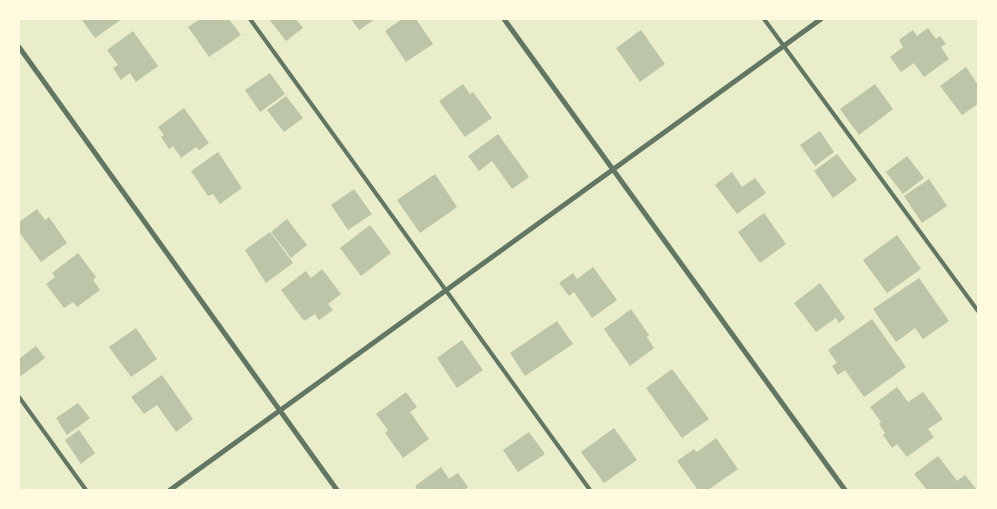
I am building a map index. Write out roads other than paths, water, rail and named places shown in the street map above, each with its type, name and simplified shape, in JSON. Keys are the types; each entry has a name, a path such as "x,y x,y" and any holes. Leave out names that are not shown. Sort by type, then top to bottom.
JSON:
{"street":[{"path":"504,19 845,490"},
{"path":"170,490 821,19"},
{"path":"19,46 338,490"}],"lane":[{"path":"250,19 590,490"},
{"path":"764,19 978,312"},
{"path":"19,397 86,490"}]}
